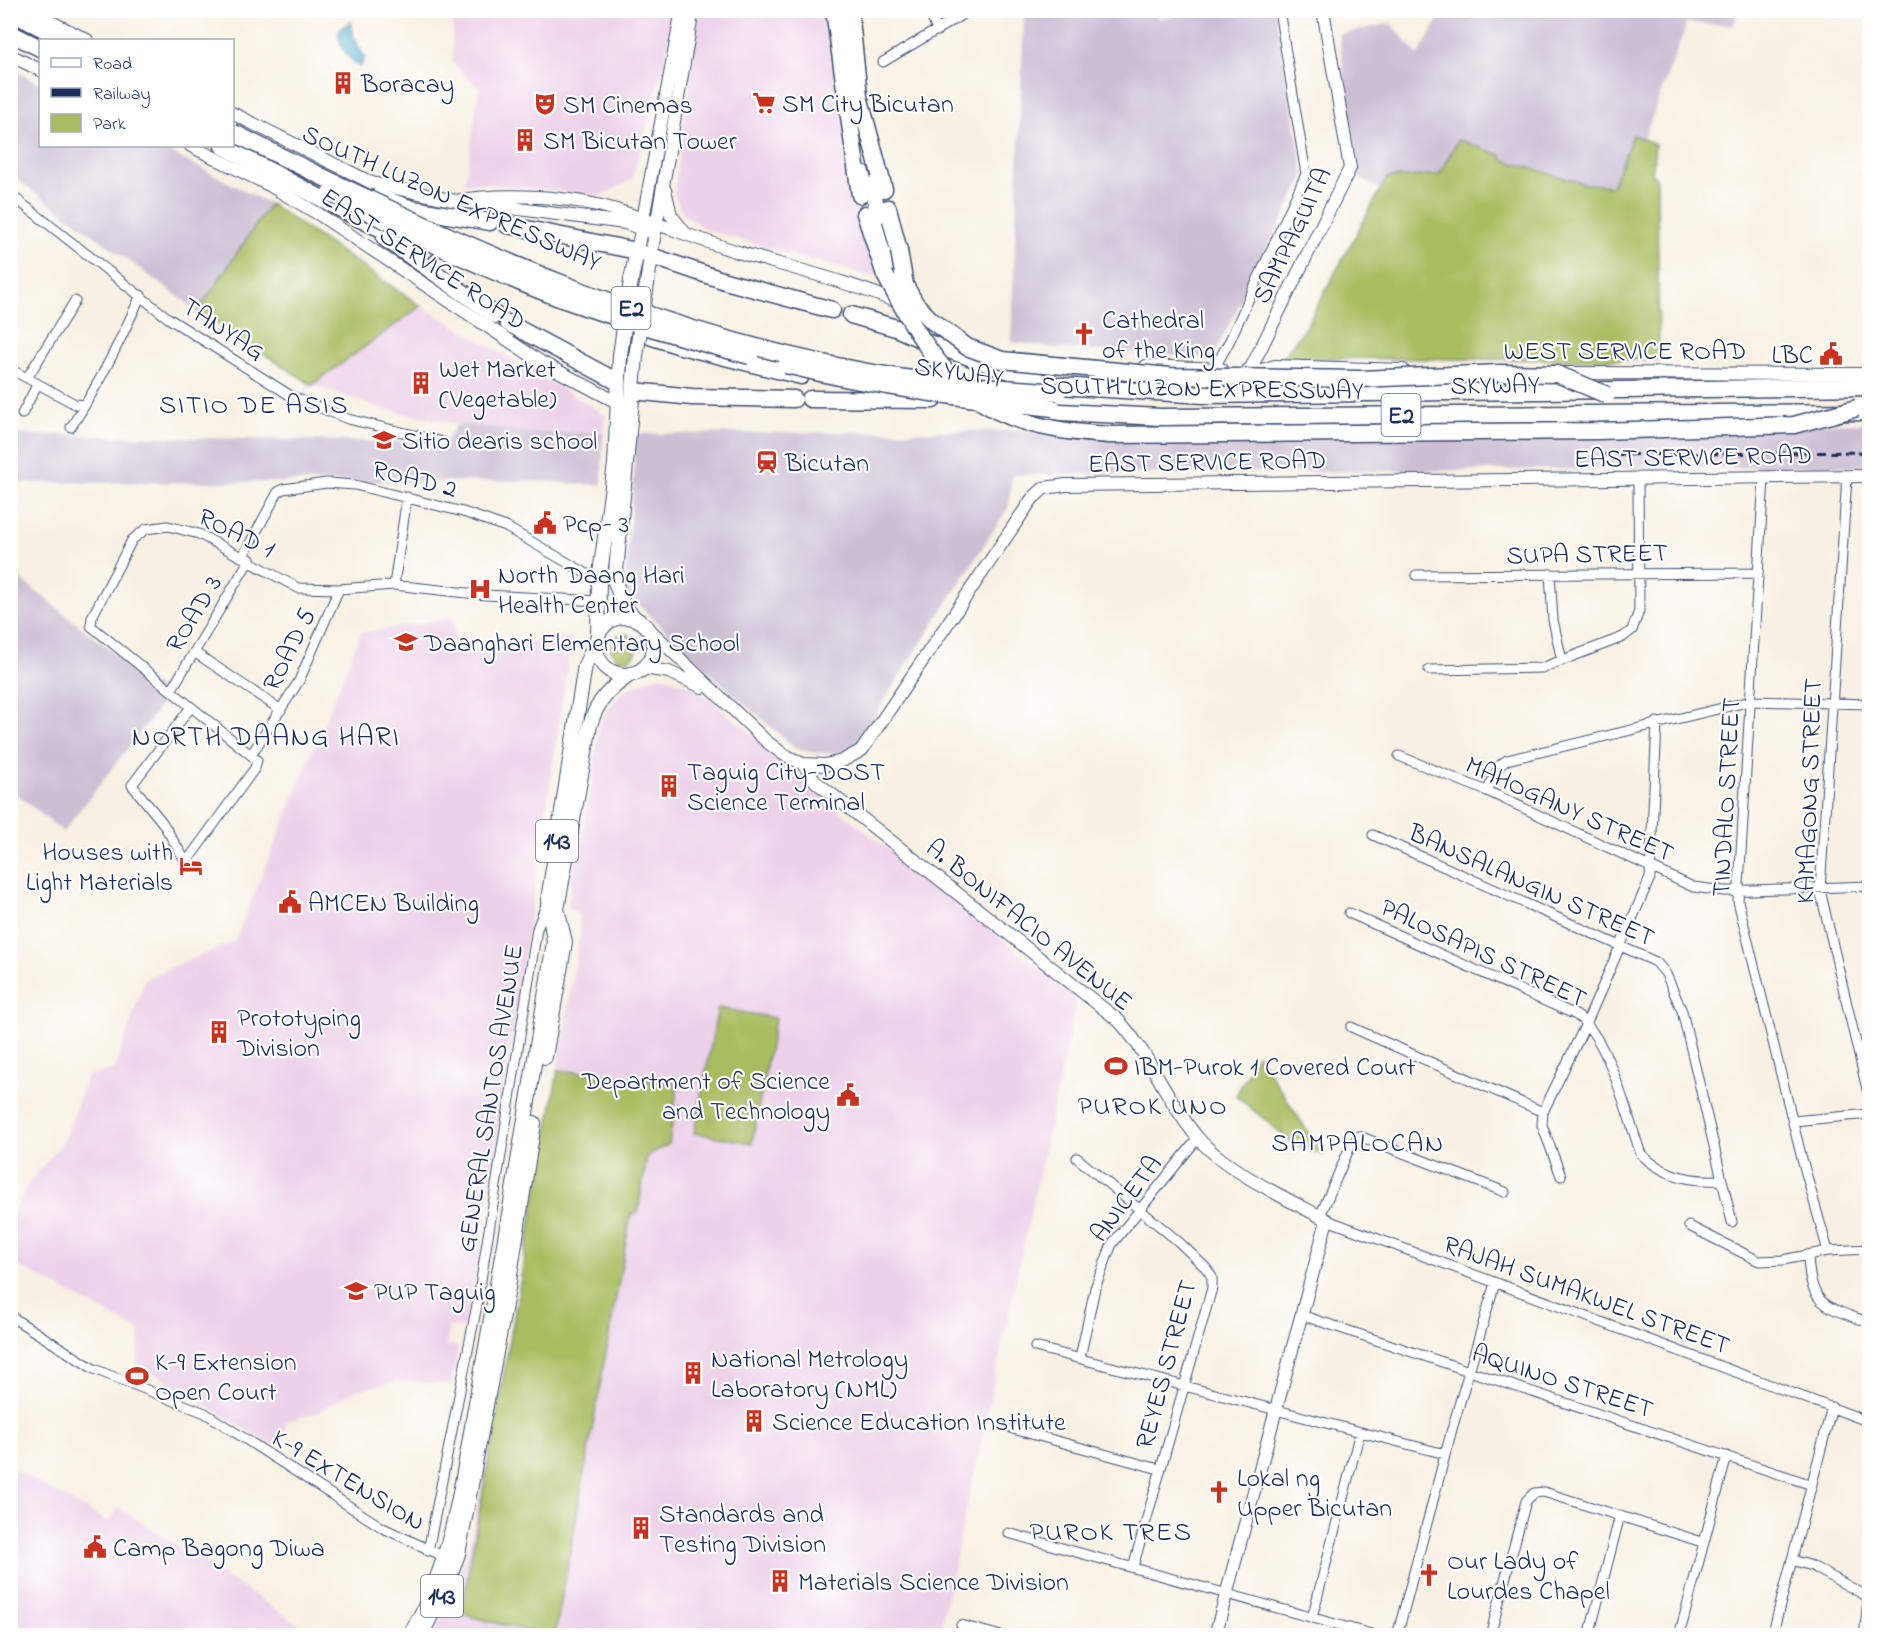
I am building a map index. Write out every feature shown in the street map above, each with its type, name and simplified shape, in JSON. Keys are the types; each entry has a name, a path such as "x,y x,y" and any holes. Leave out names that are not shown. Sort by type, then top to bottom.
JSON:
{"highway":[{"path":"834,10 860,195"},
{"path":"850,10 859,96 884,189"},
{"path":"10,12 64,39"},
{"path":"10,21 48,39"},
{"path":"10,33 39,48"},
{"path":"10,39 39,54"},
{"name":"SOUTH LUZON EXPRESSWAY","path":"234,125 378,197 568,279 683,320 734,335 827,358 906,373 1058,387 1204,395 1869,387"},
{"name":"SKYWAY","path":"234,133 428,228 567,286 682,325 826,363 934,381 1161,399 1869,393"},
{"name":"SKYWAY","path":"234,146 422,239 562,299 678,337 825,375 934,394 1053,408 1161,413 1865,409"},
{"name":"SOUTH LUZON EXPRESSWAY","path":"225,147 360,219 559,305 677,345 823,381 933,400 1054,413 1161,417 1865,409"},
{"path":"378,197 413,209 644,253 724,281 832,310"},
{"path":"888,208 905,285 915,303 949,336 983,355 1002,360 1170,376 1360,379 1500,373 1557,374 1607,395"},
{"path":"865,213 885,275 912,327 947,376 982,404 1035,426 1071,433 1110,435 1598,431 1794,425 1865,409"},
{"path":"360,219 501,319 618,382"},
{"path":"851,315 896,328 931,344 1058,387"},
{"path":"634,391 692,397 933,400"}],"main road":[{"path":"28,10 85,39"},
{"path":"682,10 641,223 647,284 636,356 615,582 624,607 635,618 712,692 776,749 803,764"},
{"path":"634,391 618,382 620,355 632,280 655,229 693,10"},
{"name":"SAMPAGUITA","path":"1256,370 1350,168 1323,10"},
{"path":"10,55 39,70"},
{"name":"WEST SERVICE ROAD","path":"234,114 372,183 456,201 488,195 550,199 617,210 655,229 731,257 770,262"},
{"name":"EAST SERVICE ROAD","path":"193,147 271,186 320,215 541,362 632,410"},
{"path":"664,178 671,214 688,236"},
{"name":"WEST SERVICE ROAD","path":"655,229 688,236 826,277 909,307 968,343 1002,354 1119,366 1256,370 1275,366 1664,374 1869,374"},
{"name":"143","path":"618,382 610,510 599,581 599,658 612,672 638,671"},
{"name":"EAST SERVICE ROAD","path":"803,764 825,765 842,761 862,750 1032,498 1044,488 1066,485 1869,476"},
{"name":"143","path":"409,1635 429,1598 445,1557 470,1433 554,942 548,900 585,665 608,623 616,618 635,618"},
{"path":"638,671 651,659 654,648 649,629"},
{"path":"638,671 669,672 712,692"},
{"name":"143","path":"421,1635 449,1579 458,1554 507,1294 565,942 557,909 590,725 602,698 612,687 638,671"},
{"name":"A. BONIFACIO AVENUE","path":"803,764 816,782 1118,1020 1147,1058 1198,1138 1216,1154 1323,1218"},
{"path":"1215,1635 1301,1315 1323,1218"}],"street":[{"path":"842,10 848,80 888,242 909,307"},
{"path":"929,10 937,31"},
{"path":"883,62 970,10"},
{"path":"1214,369 1230,340 1306,174 1279,10"},
{"name":"TANYAG","path":"10,194 168,318 291,396 348,419 443,442"},
{"path":"71,427 117,349 141,295"},
{"path":"27,378 75,301"},
{"path":"10,369 75,404 85,405"},
{"path":"22,414 37,385"},
{"name":"KAMAGONG STREET","path":"1846,477 1820,890 1869,1102"},
{"name":"TINDALO STREET","path":"1764,478 1738,901 1828,1251"},
{"path":"1429,670 1529,670 1562,661 1623,637 1632,630 1639,611 1638,479"},
{"name":"ROAD 2","path":"246,558 272,498 283,489 327,483 355,485 406,497 463,512 506,527 599,581"},
{"path":"394,585 406,497"},
{"name":"ROAD 1","path":"254,759 172,689 92,626 92,617 128,546 146,529 168,526 190,530 246,558 298,588 339,589 394,585 486,595 599,601"},
{"name":"ROAD 3","path":"172,689 246,558"},
{"name":"SUPA STREET","path":"1416,575 1758,573"},
{"path":"1550,574 1553,620 1562,661"},
{"name":"ROAD 5","path":"191,707 132,785 162,822 185,860 190,857 254,759 311,657 339,589"},
{"path":"194,652 281,710"},
{"path":"1487,791 1500,765 1507,760 1657,722 1751,701 1869,704"},
{"path":"1561,1176 1542,1125 1543,1112 1587,1022 1650,878 1657,722"},
{"name":"MAHOGANY STREET","path":"1399,756 1487,791 1652,868 1709,891 1820,890 1869,886"},
{"name":"BANSALANGIN STREET","path":"1373,835 1656,963 1666,975 1682,1011 1732,1222"},
{"name":"GENERAL SANTOS AVENUE","path":"428,1551 477,1305 537,929 548,900"},
{"name":"PALOSAPIS STREET","path":"1349,914 1576,1015 1587,1022 1599,1040 1641,1154 1651,1164 1684,1179 1700,1182 1721,1179"},
{"path":"1352,1028 1543,1112"},
{"path":"1793,1121 1869,1114"},
{"path":"1323,1218 1350,1148 1359,1136 1505,1192"},
{"name":"ANICETA","path":"1080,1358 1095,1288 1107,1255 1118,1235 1198,1138"},
{"name":"REYES STREET","path":"1077,1158 1179,1242 1206,1268 1212,1277 1212,1288 1133,1567"},
{"name":"RAJAH SUMAKWEL STREET","path":"1323,1218 1869,1422"},
{"path":"1689,1226 1756,1260 1783,1260 1828,1251 1869,1249"},
{"path":"1808,1255 1809,1282 1818,1299 1834,1310 1869,1323"},
{"path":"1397,1635 1445,1454 1495,1282"},
{"name":"AQUINO STREET","path":"1301,1315 1812,1485"},
{"name":"K-9 EXTENSION","path":"10,1316 94,1369 205,1413 383,1528 445,1557"},
{"path":"1035,1347 1445,1454"},
{"path":"1772,1635 1832,1407"},
{"path":"1013,1429 1159,1469"},
{"path":"452,1430 470,1433"},
{"path":"1312,1618 1360,1432"},
{"path":"1679,1635 1702,1542 1727,1456"},
{"path":"1490,1635 1526,1501 1534,1493 1544,1492 1702,1542"},
{"path":"1588,1635 1620,1515"},
{"path":"1008,1533 1225,1595 1378,1635"},
{"path":"1792,1560 1812,1566 1869,1596 1864,1635"},
{"path":"961,1625 1001,1635"}],"shaded area":[{"path":"1036,10 1155,11 1159,18 1203,11 1275,11 1304,176 1213,357 1064,349 1011,342 1024,16"},
{"path":"453,11 673,11 666,56 632,179 601,196 486,183 465,183 479,88 452,62"},
{"name":"SM City Bicutan","path":"684,11 830,11 853,197 877,278 706,230 684,215 674,194 699,13"},
{"path":"1443,11 1738,11 1734,25 1687,23 1644,138 1633,136 1612,186 1585,184 1503,159 1501,155 1439,175 1387,178 1380,189 1355,176 1357,168 1339,34 1391,23 1418,56"},
{"path":"10,68 39,83 39,147 160,147 270,204 198,311 11,175"},
{"path":"421,306 606,415 603,432 533,433 490,430 384,409 315,386 272,414"},
{"path":"1869,423 1869,466 1012,475 1009,506 857,743 840,753 814,753 796,749 714,677 624,591 634,478 634,434"},
{"path":"457,424 533,433 603,432 602,485 530,481 19,483 13,573 168,696 63,832 11,789 10,434 445,443"},
{"path":"452,618 457,651 572,637 479,1256 465,1327 449,1327 447,1345 458,1346 451,1384 396,1381 356,1390 318,1412 285,1422 287,1429 271,1445 137,1362 140,1331 11,1262 11,1217 26,1187 65,1139 87,1077 115,1069 145,979 235,941 361,633"},
{"name":"Department of Science and Technology","path":"660,675 696,688 759,740 803,782 1077,998 939,1635 433,1636 467,1555 510,1356 580,933 578,915 568,907 577,843 585,823 600,723 609,707 625,690"},
{"name":"Camp Bagong Diwa","path":"10,1467 108,1522 118,1507 315,1635 11,1635"}],"green space":[{"path":"1633,135 1655,144 1652,174 1657,179 1659,360 1282,358 1305,328 1387,178 1439,175 1458,140 1501,155 1503,160 1585,184 1612,186"},
{"path":"270,204 421,306 312,385 198,311"},
{"path":"624,634 633,638 637,647 633,656 624,660 615,656 611,647 615,638"},
{"path":"718,1008 775,1018 752,1143 694,1133"},
{"path":"1257,1054 1323,1155 1296,1145 1236,1096"},
{"path":"558,1070 678,1083 669,1144 647,1156 638,1212 631,1214 555,1635 546,1636 461,1614"}],"water":[{"path":"351,22 354,38 365,58 360,67 348,56 339,40 340,29"}],"railway":[{"path":"1601,455 1870,452"}],"place":[{"name":"Boracay","path":"343,83"},
{"name":"SM City Bicutan","path":"764,103"},
{"name":"SM Cinemas","path":"545,104"},
{"name":"SM Bicutan Tower","path":"525,140"},
{"name":"Cathedral of the King","path":"1084,334"},
{"name":"LBC","path":"1831,354"},
{"name":"Wet Market (Vegetable)","path":"421,383"},
{"name":"Sitio dearis school","path":"384,440"},
{"name":"Bicutan","path":"767,462"},
{"name":"Pcp- 3","path":"545,523"},
{"name":"North Daang Hari Health Center","path":"480,589"},
{"name":"Daanghari Elementary School","path":"406,642"},
{"name":"Taguig City-DOST Science Terminal","path":"669,786"},
{"name":"Houses with Light Materials","path":"191,866"},
{"name":"AMCEN Building","path":"290,902"},
{"name":"Prototyping Division","path":"219,1032"},
{"name":"IBM-Purok 1 Covered Court","path":"1116,1066"},
{"name":"Department of Science and Technology","path":"848,1095"},
{"name":"PUP Taguig","path":"356,1291"},
{"name":"National Metrology Laboratory (NML)","path":"693,1373"},
{"name":"K-9 Extension Open Court","path":"137,1376"},
{"name":"Science Education Institute","path":"754,1421"},
{"name":"Lokal ng Upper Bicutan","path":"1219,1492"},
{"name":"Standards and Testing Division","path":"641,1528"},
{"name":"Camp Bagong Diwa","path":"95,1547"},
{"name":"Our Lady of Lourdes Chapel","path":"1429,1575"},
{"name":"Materials Science Division","path":"780,1581"}],"district":[{"name":"SITIO DE ASIS","path":"254,404"},
{"name":"NORTH DAANG HARI","path":"266,735"},
{"name":"PUROK UNO","path":"1153,1105"},
{"name":"SAMPALOCAN","path":"1358,1142"},
{"name":"PUROK TRES","path":"1111,1531"}]}
